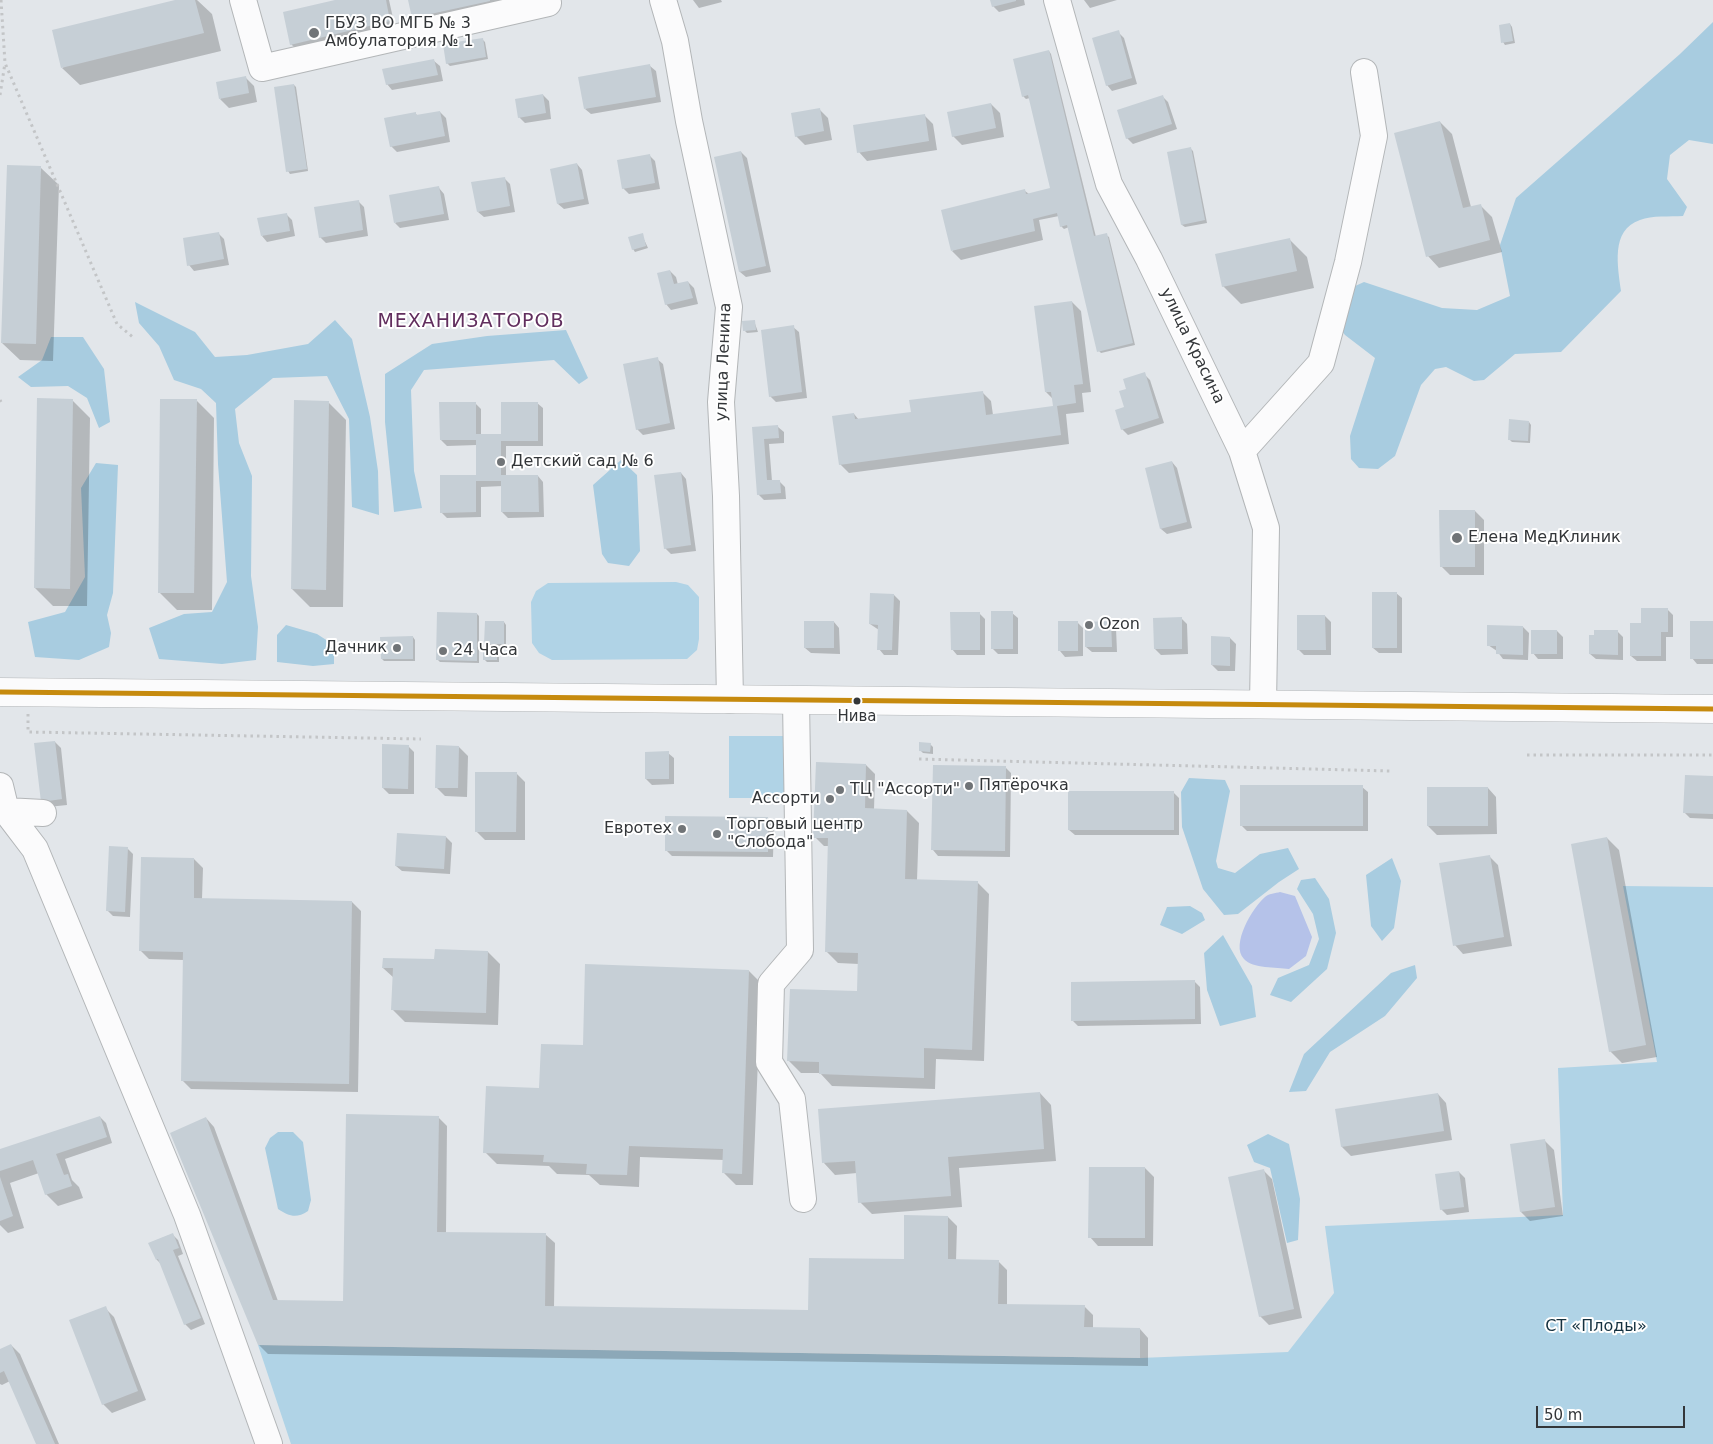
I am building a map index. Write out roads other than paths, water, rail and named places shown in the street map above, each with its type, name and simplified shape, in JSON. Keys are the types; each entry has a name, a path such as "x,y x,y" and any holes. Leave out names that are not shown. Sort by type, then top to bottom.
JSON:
{"main road":[{"path":"0,692 1713,709"}],"street":[{"path":"243,0 262,68 548,4"},
{"name":"улица Ленина","path":"663,0 675,41 689,121 729,307 721,402 726,496 730,700"},
{"name":"улица Красина","path":"1057,0 1109,184 1149,259 1242,451 1266,528 1263,704"},
{"path":"1242,451 1320,363 1348,262 1374,136 1364,72"},
{"path":"796,701 800,950 771,984 769,1062 792,1099 803,1199"},
{"path":"0,786 6,811 35,849 172,1179 270,1444"},
{"path":"6,811 43,813"}],"place":[{"name":"ГБУЗ ВО МГБ № 3 Амбулатория № 1","path":"314,33"},
{"name":"Детский сад № 6","path":"501,462"},
{"name":"Елена МедКлиник","path":"1457,538"},
{"name":"Ozon","path":"1089,625"},
{"name":"Дачник","path":"397,648"},
{"name":"24 Часа","path":"443,651"},
{"name":"Нива","path":"857,701"},
{"name":"Пятёрочка","path":"969,786"},
{"name":"ТЦ \"Ассорти\"","path":"840,790"},
{"name":"Ассорти","path":"830,799"},
{"name":"Евротех","path":"682,829"},
{"name":"Торговый центр \"Слобода\"","path":"717,834"}],"district":[{"name":"МЕХАНИЗАТОРОВ","path":"471,322"}],"park label":[{"name":"СТ «Плоды»","path":"1596,1327"}]}
